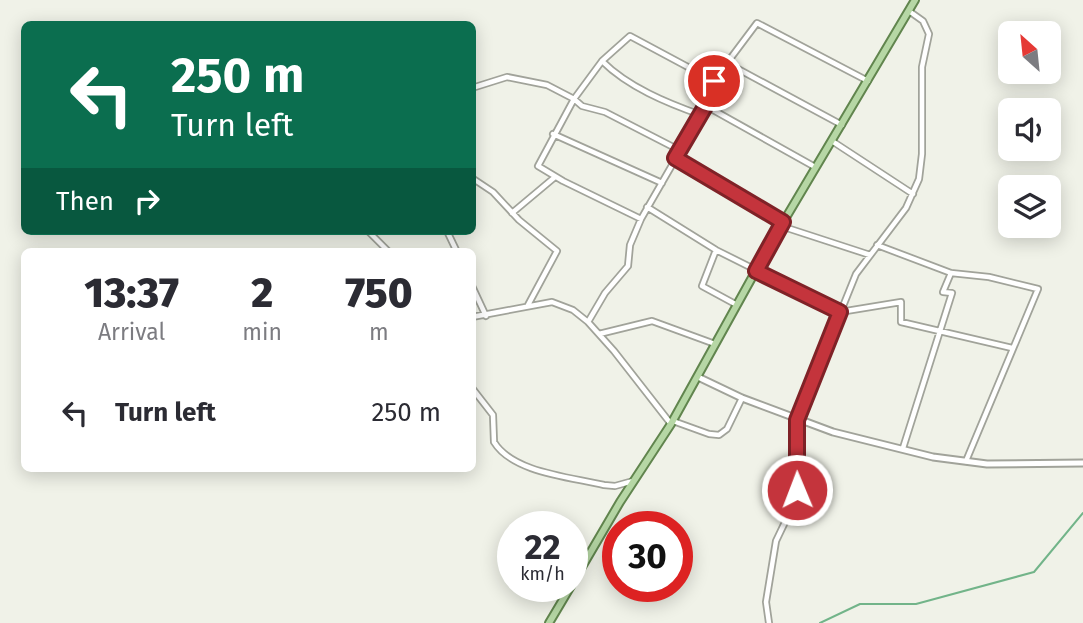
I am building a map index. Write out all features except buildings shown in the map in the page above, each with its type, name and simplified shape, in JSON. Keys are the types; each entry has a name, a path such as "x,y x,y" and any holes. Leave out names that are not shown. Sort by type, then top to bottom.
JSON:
{"main road":[{"path":"588,558 633,481 672,422 814,167 869,81 915,0"},
{"path":"549,623 562,602"}],"street":[{"path":"769,623 766,602 776,541 797,497 797,420 856,274 913,194 920,172 922,67 929,33 926,24 909,12"},
{"path":"589,321 605,293 628,266 630,245 641,219 706,106 715,87 714,81 757,23 869,81"},
{"path":"641,219 538,166 553,134 602,61 630,36 714,81"},
{"path":"602,61 612,71 671,105 701,115"},
{"path":"727,63 842,125"},
{"path":"476,87 507,77 547,85 582,106 605,112 679,150"},
{"path":"706,106 814,167"},
{"path":"553,134 662,183"},
{"path":"832,141 913,194"},
{"path":"675,158 782,224 870,255"},
{"path":"512,213 555,177"},
{"path":"476,181 493,192 512,213 557,251 528,305"},
{"path":"647,208 716,250 840,312 901,302 901,322 1012,348"},
{"path":"372,235 385,248"},
{"path":"877,245 951,273 989,277 1038,289 966,461"},
{"path":"716,250 702,286 737,306"},
{"path":"903,448 942,330 952,293 943,292 951,273"},
{"path":"476,295 486,316"},
{"path":"476,317 552,302 573,310 589,321 672,422 709,434 719,435 727,429 742,398"},
{"path":"599,334 652,321 716,345"},
{"path":"698,377 797,420 833,432 933,457 987,464 1083,463"},
{"path":"476,393 493,415 494,442 506,456 538,471 604,485 615,486 633,481"}],"waterway":[{"path":"820,623 860,604 916,604 1034,572 1083,513"}],"route":[{"path":"714,81 713,93 675,158 783,222 756,271 840,312 797,420 797,490"}]}
